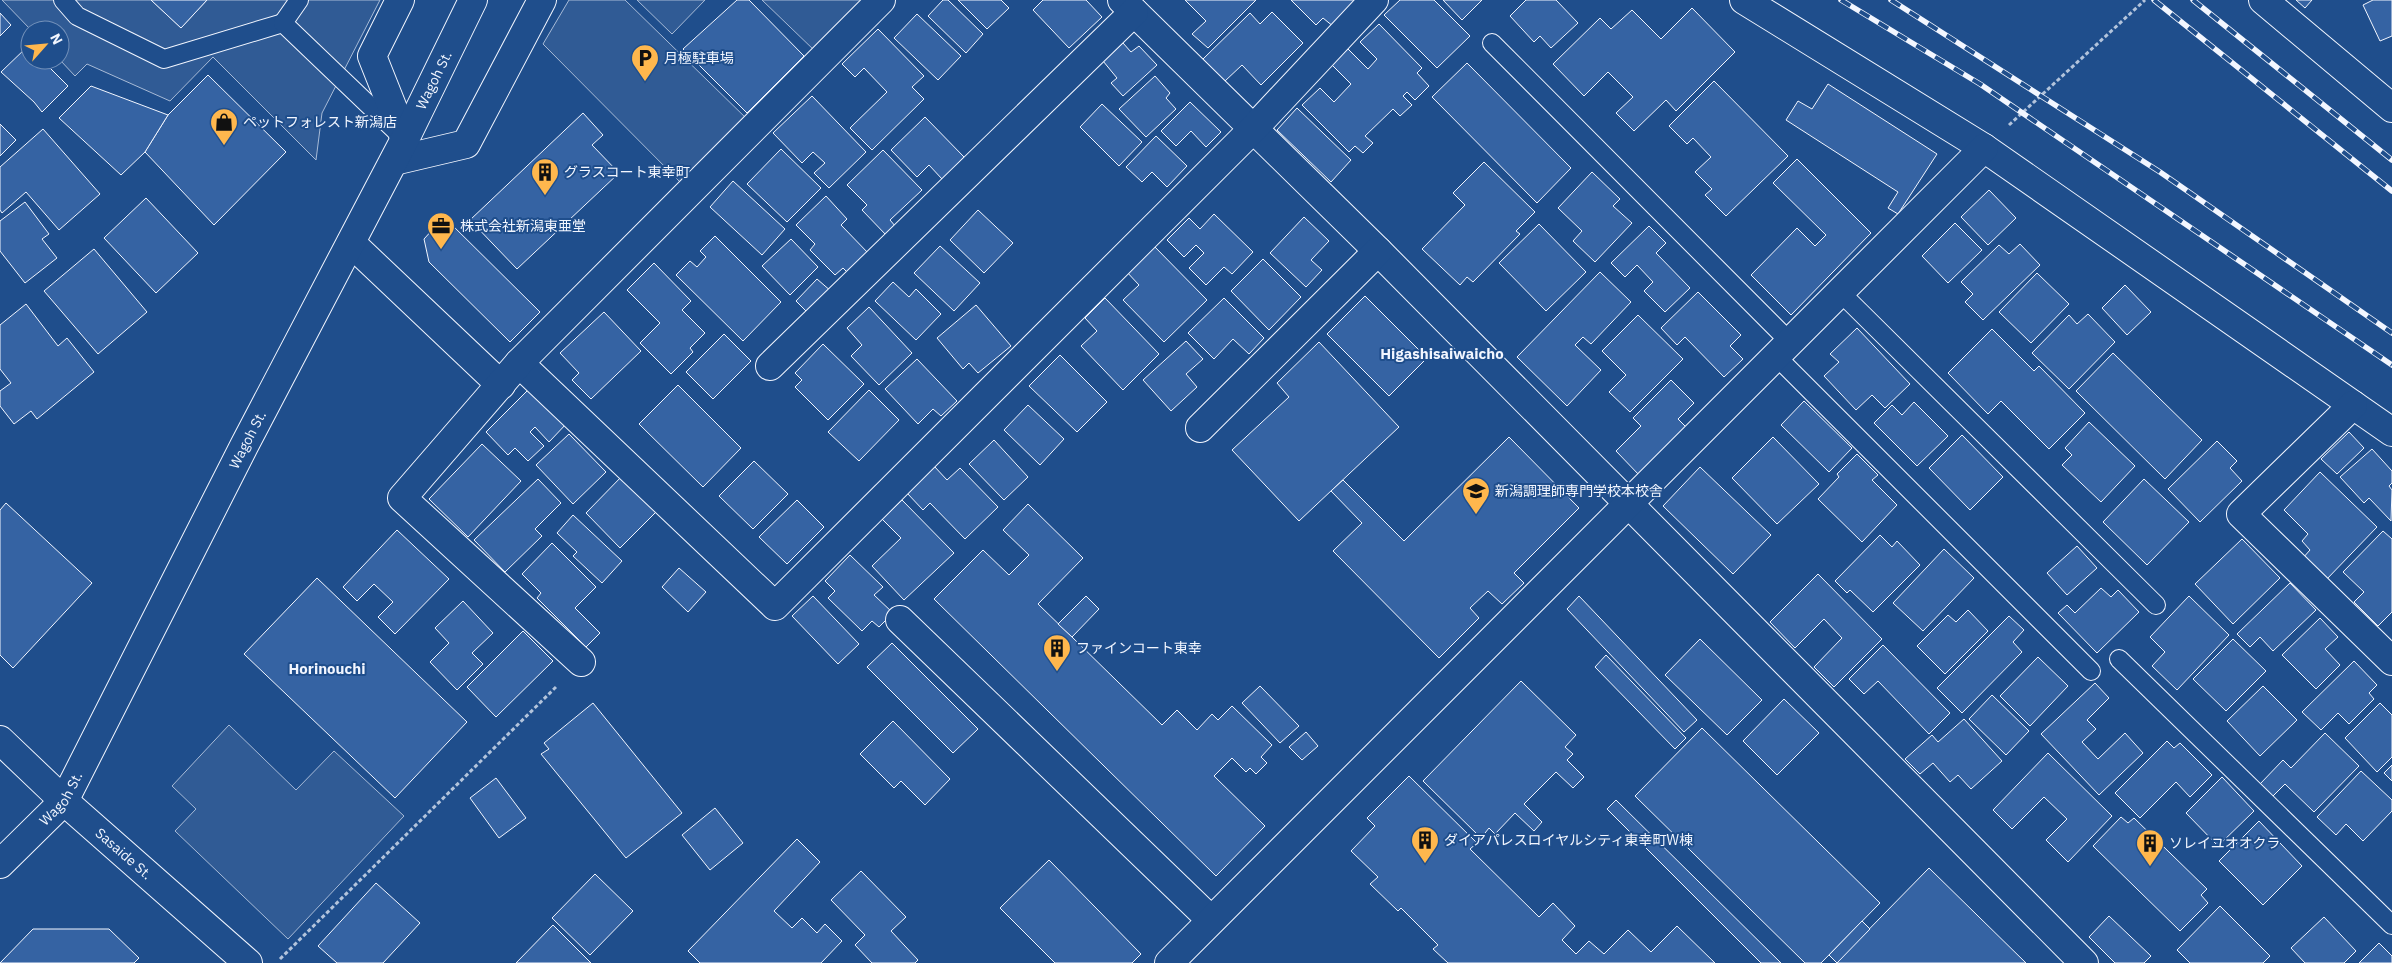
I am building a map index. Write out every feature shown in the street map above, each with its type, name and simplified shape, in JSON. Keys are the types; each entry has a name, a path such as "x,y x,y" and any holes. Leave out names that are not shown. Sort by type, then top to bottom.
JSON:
{"street":[{"path":"400,0 372,56 400,150 466,144 542,0"},
{"name":"Wagoh St.","path":"0,864 64,802 244,446 400,150 473,0"},
{"path":"580,662 402,498 519,363 881,0"},
{"path":"519,363 775,606 1254,128 1374,0"},
{"path":"1744,0 1984,148 2392,432"},
{"path":"2263,0 2392,108"},
{"path":"770,366 1128,6 1378,251 2084,963"},
{"path":"1169,963 1984,148"},
{"path":"351,243 501,385"},
{"path":"1200,428 1378,251"},
{"path":"2353,405 2241,514 2392,661"},
{"path":"900,620 1211,920"},
{"name":"Sasaide St.","path":"0,740 64,802 248,963"}],"lane":[{"path":"63,0 78,16 164,59 283,23 299,0"},
{"path":"283,23 400,150"},
{"path":"1492,43 2091,671"},
{"path":"1840,292 2156,605"},
{"path":"2119,659 2392,925"}],"path":[{"path":"1984,148 2145,0"},
{"path":"276,963 580,662"}],"shaded area":[{"path":"2,0 151,0 181,28 207,0 380,0 322,113 316,160 213,57 170,101 87,64 75,76 69,70 70,20 21,20"},
{"name":"月極駐車場","path":"569,0 625,0 749,121 682,184 543,44"},
{"path":"637,0 705,0 672,34"},
{"path":"762,0 866,0 816,52"},
{"path":"229,725 296,790 334,751 404,816 288,939 175,831 196,809 172,786"}],"building":[{"path":"151,0 207,0 181,28"},
{"path":"737,0 749,0 804,56 747,113 683,49"},
{"path":"943,0 948,0 983,34 966,53 928,16"},
{"path":"958,0 1001,0 1009,8 987,29"},
{"path":"1043,0 1086,0 1102,17 1069,48 1033,10"},
{"path":"1185,0 1256,0 1208,48 1192,34 1206,21"},
{"path":"1291,0 1358,0 1334,27 1323,18 1316,25"},
{"path":"1400,0 1434,0 1470,36 1437,68 1384,15"},
{"path":"1443,0 1482,0 1462,20"},
{"path":"1526,0 1556,0 1578,23 1551,48 1540,36 1534,42 1510,16"},
{"path":"2296,0 2312,0 2305,8"},
{"path":"2373,0 2392,0 2392,36 2380,41 2363,5"},
{"path":"1692,8 1735,52 1676,111 1666,100 1634,131 1616,113 1633,97 1608,72 1584,96 1553,64 1600,18 1611,29 1632,10 1661,39"},
{"path":"1272,12 1303,43 1261,85 1242,65 1225,81 1203,59 1250,13 1260,24"},
{"path":"0,13 11,25 0,36"},
{"path":"917,14 961,56 938,80 894,38"},
{"path":"1379,24 1422,68 1417,73 1429,86 1415,100 1407,92 1403,96 1412,105 1400,116 1393,109 1365,136 1373,143 1363,153 1355,146 1349,152 1302,105 1320,88 1334,102 1351,84 1332,65 1348,49 1368,69 1377,59 1360,42"},
{"path":"878,29 924,76 912,87 924,99 872,150 850,128 887,92 864,68 855,77 842,64"},
{"path":"1123,43 1131,52 1139,46 1157,65 1123,96 1111,83 1117,78 1103,61"},
{"path":"20,54 20,70 52,70 68,86 42,112 34,102 1,72"},
{"path":"1467,63 1571,168 1537,203 1432,97"},
{"path":"208,75 286,152 214,225 145,152 168,115"},
{"path":"1155,76 1170,93 1166,98 1176,109 1146,137 1119,109"},
{"path":"1714,81 1788,156 1726,216 1705,195 1712,189 1695,172 1711,157 1693,138 1687,144 1669,126"},
{"path":"1828,84 1937,154 1898,214 1888,208 1898,192 1786,120 1798,101 1812,109"},
{"path":"91,86 168,115 145,152 121,175 59,118"},
{"path":"812,96 866,152 829,188 814,173 825,163 813,152 802,163 773,133"},
{"path":"1190,102 1221,132 1206,147 1191,131 1176,146 1161,131"},
{"path":"1102,104 1142,142 1119,166 1080,127"},
{"path":"1297,108 1351,160 1331,182 1277,130"},
{"name":"グラスコート東幸町","path":"583,113 603,135 592,145 619,173 517,269 470,220"},
{"path":"925,117 964,157 942,179 929,165 917,177 891,150"},
{"path":"0,124 16,140 0,156"},
{"path":"43,129 100,194 59,230 26,192 2,213 0,210 0,167"},
{"path":"1156,136 1187,166 1167,187 1152,172 1142,182 1126,167"},
{"path":"781,149 821,188 787,222 747,184"},
{"path":"883,150 922,190 890,220 896,227 887,236 862,210 867,205 847,185"},
{"path":"1797,159 1871,233 1791,315 1751,275 1797,228 1815,246 1826,235 1773,183"},
{"path":"1484,162 1535,212 1516,231 1520,234 1473,282 1467,277 1460,285 1422,249 1465,205 1453,193"},
{"path":"1592,172 1620,199 1613,206 1632,223 1595,262 1573,241 1582,231 1558,208"},
{"path":"733,181 785,229 762,255 710,207"},
{"path":"1989,190 2016,218 1988,245 1961,217"},
{"path":"826,196 847,219 841,225 870,255 850,275 843,268 835,275 810,250 815,244 796,225"},
{"path":"146,198 198,253 156,293 104,238"},
{"path":"25,202 49,234 42,239 57,258 25,283 0,251 0,221"},
{"path":"978,210 1013,243 984,273 950,240"},
{"path":"1214,214 1253,252 1232,274 1224,267 1206,285 1189,268 1204,253 1196,245 1184,257 1167,240 1189,218 1200,229"},
{"path":"444,217 540,312 510,342 429,262 424,239"},
{"path":"1304,217 1329,241 1311,260 1322,270 1306,287 1270,253"},
{"path":"1955,223 1982,250 1948,283 1922,256"},
{"path":"1539,224 1586,272 1546,311 1499,263"},
{"path":"1649,226 1666,243 1656,253 1690,288 1665,312 1644,291 1653,282 1637,265 1625,277 1611,263"},
{"path":"715,236 781,302 743,341 676,275 690,261 697,267 706,257 700,251"},
{"path":"791,239 818,267 790,295 762,266"},
{"path":"1152,244 1207,300 1164,342 1123,300 1139,285 1125,270"},
{"path":"2020,244 2040,265 1983,320 1965,302 1973,294 1961,282 1999,245 2009,254"},
{"path":"940,246 980,283 954,311 914,273"},
{"path":"94,249 147,312 98,354 44,291"},
{"path":"1263,259 1301,297 1269,330 1231,291"},
{"path":"654,263 691,301 682,310 705,333 690,348 693,352 671,374 640,343 660,323 627,290"},
{"path":"1600,272 1631,302 1591,344 1583,337 1575,345 1601,370 1567,406 1517,357"},
{"path":"2037,273 2069,304 2031,343 1999,312"},
{"path":"817,279 832,292 810,315 796,301"},
{"path":"893,282 909,297 916,289 941,314 916,340 875,301"},
{"path":"2125,285 2151,312 2127,335 2102,308"},
{"path":"1698,292 1741,335 1730,346 1743,359 1724,377 1685,337 1677,345 1661,328"},
{"path":"1365,296 1427,358 1389,396 1327,334"},
{"path":"1105,298 1159,354 1123,390 1081,346 1097,331 1085,318"},
{"path":"1224,298 1264,338 1249,354 1233,339 1214,359 1188,333"},
{"path":"26,304 58,346 67,338 94,372 37,419 31,411 14,424 0,406 0,391 11,383 0,369 0,325"},
{"path":"976,305 1011,346 978,373 969,363 963,369 937,338"},
{"path":"869,307 912,353 879,385 851,356 862,345 847,328"},
{"path":"604,312 641,351 591,399 572,380 579,373 560,353"},
{"path":"2088,314 2115,342 2069,389 2032,353 2069,315 2077,324"},
{"path":"1638,315 1683,359 1630,412 1609,392 1626,375 1602,351"},
{"path":"1857,328 1910,384 1885,408 1872,395 1856,410 1824,376 1839,362 1830,354"},
{"path":"1992,329 2034,371 2039,366 2085,413 2049,449 2001,401 1988,414 1948,373"},
{"path":"724,334 751,361 713,399 686,372"},
{"path":"1186,341 1203,359 1186,374 1197,387 1171,411 1143,380"},
{"path":"1319,342 1399,427 1299,521 1232,450 1289,397 1277,383"},
{"path":"823,344 864,384 828,420 795,387 802,380 795,373"},
{"path":"2113,353 2202,440 2165,479 2076,391"},
{"path":"1060,355 1107,402 1077,432 1029,386"},
{"path":"917,359 957,401 941,416 933,409 918,424 885,389"},
{"path":"1671,380 1694,403 1678,419 1687,428 1640,476 1616,451 1641,426 1633,418"},
{"path":"678,385 741,448 703,487 639,424"},
{"path":"532,386 568,422 549,442 535,427 530,432 544,446 528,461 515,448 508,455 486,432"},
{"path":"869,390 899,420 859,461 828,432"},
{"path":"1804,401 1852,448 1829,472 1781,425"},
{"path":"1914,402 1948,436 1917,466 1874,423 1892,405 1902,415"},
{"path":"1028,405 1064,439 1040,465 1004,430"},
{"path":"2089,422 2135,466 2101,502 2062,465 2072,455 2065,448"},
{"path":"2349,432 2364,448 2337,474 2321,459"},
{"path":"569,434 606,472 573,504 536,465"},
{"path":"1962,435 2003,477 1970,510 1929,468"},
{"path":"1509,437 1579,508 1514,573 1524,583 1502,604 1488,591 1470,608 1479,618 1439,658 1333,551 1362,523 1331,491 1343,480 1404,541"},
{"path":"1773,437 1819,484 1777,524 1732,478"},
{"path":"994,440 1028,477 1004,500 969,464"},
{"path":"2217,441 2237,461 2230,468 2242,481 2200,522 2168,489"},
{"path":"482,444 521,481 468,537 429,499"},
{"path":"2372,449 2392,471 2392,483 2389,486 2392,490 2391,521 2369,498 2364,503 2340,477"},
{"path":"1857,454 1878,475 1872,480 1897,505 1862,542 1818,499 1839,477 1837,474"},
{"path":"754,461 788,494 753,529 719,496"},
{"path":"934,466 947,480 960,468 998,507 965,539 930,503 923,510 907,493"},
{"path":"1700,467 1771,535 1733,574 1663,506"},
{"path":"2320,472 2377,527 2325,581 2302,559 2310,550 2302,541 2308,534 2284,510"},
{"path":"624,474 659,509 620,548 586,513"},
{"path":"538,479 561,503 535,529 542,536 505,572 474,540"},
{"path":"2144,479 2189,522 2147,565 2103,522"},
{"path":"797,500 824,527 787,564 759,537"},
{"path":"902,500 954,553 904,600 872,566 901,538 882,519"},
{"path":"6,503 92,583 13,668 0,655 0,510"},
{"name":"ファインコート東幸","path":"1028,504 1083,558 1038,604 1162,725 1177,710 1197,730 1212,714 1218,720 1232,706 1272,745 1261,757 1267,763 1256,774 1250,768 1246,772 1232,758 1214,776 1265,826 1216,876 934,599 983,550 1009,575 1029,555 1003,530"},
{"path":"573,515 622,561 602,583 573,556 577,552 557,533"},
{"path":"397,530 449,579 395,634 378,617 393,602 374,584 357,601 343,587"},
{"path":"2383,531 2392,539 2392,612 2378,626 2354,602 2364,592 2343,572"},
{"path":"1880,535 1892,547 1897,541 1920,565 1873,612 1850,590 1847,593 1835,581"},
{"path":"2242,539 2280,578 2233,624 2195,584"},
{"path":"552,543 596,587 575,608 600,633 586,647 537,598 541,593 522,574"},
{"path":"2077,546 2097,568 2067,595 2047,573"},
{"path":"1944,549 1974,578 1923,631 1893,603"},
{"path":"850,555 883,587 874,595 893,613 879,627 872,621 862,631 828,598 835,591 825,581"},
{"path":"679,568 706,592 688,612 662,587"},
{"path":"1818,574 1882,639 1834,687 1814,667 1842,638 1824,619 1795,648 1770,622"},
{"path":"317,578 467,722 395,798 244,654"},
{"path":"2290,583 2316,610 2273,651 2260,637 2250,647 2237,634"},
{"path":"2101,588 2111,597 2118,590 2139,612 2097,653 2058,613 2067,605 2075,613"},
{"path":"813,596 859,644 838,664 792,616"},
{"path":"1086,596 1099,609 1072,637 1058,624"},
{"path":"1579,596 1697,720 1684,732 1567,609"},
{"path":"2189,596 2229,635 2177,690 2152,666 2165,652 2150,637"},
{"path":"463,601 493,633 472,653 483,664 457,690 430,662 449,643 435,628"},
{"path":"1968,610 1988,631 1945,674 1917,646 1948,615 1956,622"},
{"path":"2009,616 2024,630 2013,642 2022,652 1962,713 1937,688"},
{"path":"2320,618 2338,637 2325,649 2340,665 2316,689 2282,655"},
{"path":"523,631 553,661 496,717 467,687"},
{"path":"1700,639 1762,700 1727,735 1665,675"},
{"path":"2233,639 2266,671 2226,711 2193,679"},
{"path":"892,643 978,729 953,753 867,667"},
{"path":"1883,645 1950,713 1929,734 1878,681 1864,694 1849,679"},
{"path":"1606,655 1686,738 1675,749 1595,667"},
{"path":"2038,657 2068,686 2030,726 2000,696"},
{"path":"2354,661 2377,685 2369,693 2374,699 2349,724 2338,713 2321,730 2302,712"},
{"path":"1521,681 1576,735 1565,747 1573,754 1567,760 1584,777 1573,788 1556,772 1524,804 1542,822 1534,831 1515,813 1495,834 1489,828 1481,838 1423,781"},
{"path":"2095,683 2109,698 2087,720 2096,729 2082,742 2098,759 2125,733 2143,753 2099,795 2041,734"},
{"path":"1260,686 1299,726 1280,743 1242,703"},
{"path":"2263,686 2297,720 2260,756 2227,721"},
{"path":"1992,695 2029,731 2006,755 1969,719"},
{"path":"1784,699 1819,733 1777,775 1743,741"},
{"path":"593,703 682,813 626,858 541,754 549,749 544,743"},
{"path":"2380,703 2392,715 2392,757 2377,772 2345,738"},
{"path":"1964,719 2002,761 1971,789 1958,775 1950,782 1933,763 1920,774 1905,759 1932,735 1938,742"},
{"path":"893,721 950,779 925,805 901,781 894,788 860,754"},
{"path":"1702,728 1880,903 1821,963 1805,963 1635,796"},
{"path":"1306,732 1318,746 1302,760 1289,747"},
{"path":"2325,733 2359,766 2314,812 2285,784 2273,796 2260,784 2283,760 2291,768"},
{"path":"2167,741 2174,748 2180,743 2212,775 2190,797 2176,782 2140,818 2115,793"},
{"path":"2048,753 2112,816 2068,862 2046,840 2067,819 2044,797 2012,829 1993,810"},
{"path":"2392,765 2392,781 2384,773"},
{"path":"2361,771 2392,800 2392,811 2363,841 2346,824 2336,835 2317,817"},
{"name":"ダイアパレスロイヤルシティ東幸町W棟","path":"1409,776 1477,843 1470,849 1539,917 1553,903 1575,926 1562,940 1576,954 1589,941 1604,954 1628,930 1651,952 1677,926 1715,963 1448,963 1433,949 1438,945 1401,908 1398,911 1370,884 1378,877 1351,851 1375,826 1367,818"},
{"path":"2222,777 2254,811 2218,846 2186,813"},
{"path":"496,778 526,818 499,838 470,798"},
{"path":"1616,800 1781,963 1761,963 1607,809"},
{"path":"715,808 743,843 710,870 682,835"},
{"name":"ソレイユオオクラ","path":"2121,817 2128,823 2134,818 2207,889 2201,895 2208,903 2180,931 2093,846"},
{"path":"2259,821 2302,866 2263,905 2219,861"},
{"path":"797,839 820,862 774,911 792,928 802,918 817,933 825,924 842,941 821,963 700,963 688,951"},
{"path":"1049,860 1141,954 1132,963 1055,963 1000,908"},
{"path":"1929,868 2026,963 1836,963"},
{"path":"861,871 906,917 891,931 918,960 915,963 872,963 855,945 865,935 831,900"},
{"path":"595,874 633,911 590,955 552,918"},
{"path":"376,883 420,923 383,963 337,963 318,946"},
{"path":"2220,906 2270,956 2263,963 2190,963 2177,950"},
{"path":"2109,916 2151,956 2144,963 2115,963 2089,937"},
{"path":"2324,917 2356,951 2344,963 2305,963 2291,948"},
{"path":"1862,921 1870,929 1837,963 1829,955"},
{"path":"553,925 591,963 516,963"},
{"path":"33,929 109,929 139,958 134,963 0,963"},
{"path":"2379,943 2392,956 2392,963 2359,963"}],"railway":[{"path":"1841,0 1980,84 2392,365"},
{"path":"1891,0 2160,172 2392,333"},
{"path":"2154,0 2392,191"},
{"path":"2193,0 2392,160"}],"place":[{"name":"月極駐車場","path":"645,82"},
{"name":"ペットフォレスト新潟店","path":"224,146"},
{"name":"グラスコート東幸町","path":"545,196"},
{"name":"株式会社新潟東亜堂","path":"441,250"},
{"name":"新潟調理師専門学校本校舎","path":"1476,515"},
{"name":"ファインコート東幸","path":"1057,672"},
{"name":"ダイアパレスロイヤルシティ東幸町W棟","path":"1425,864"},
{"name":"ソレイユオオクラ","path":"2150,867"}],"district":[{"name":"Higashisaiwaicho","path":"1442,354"},
{"name":"Horinouchi","path":"327,669"}]}
